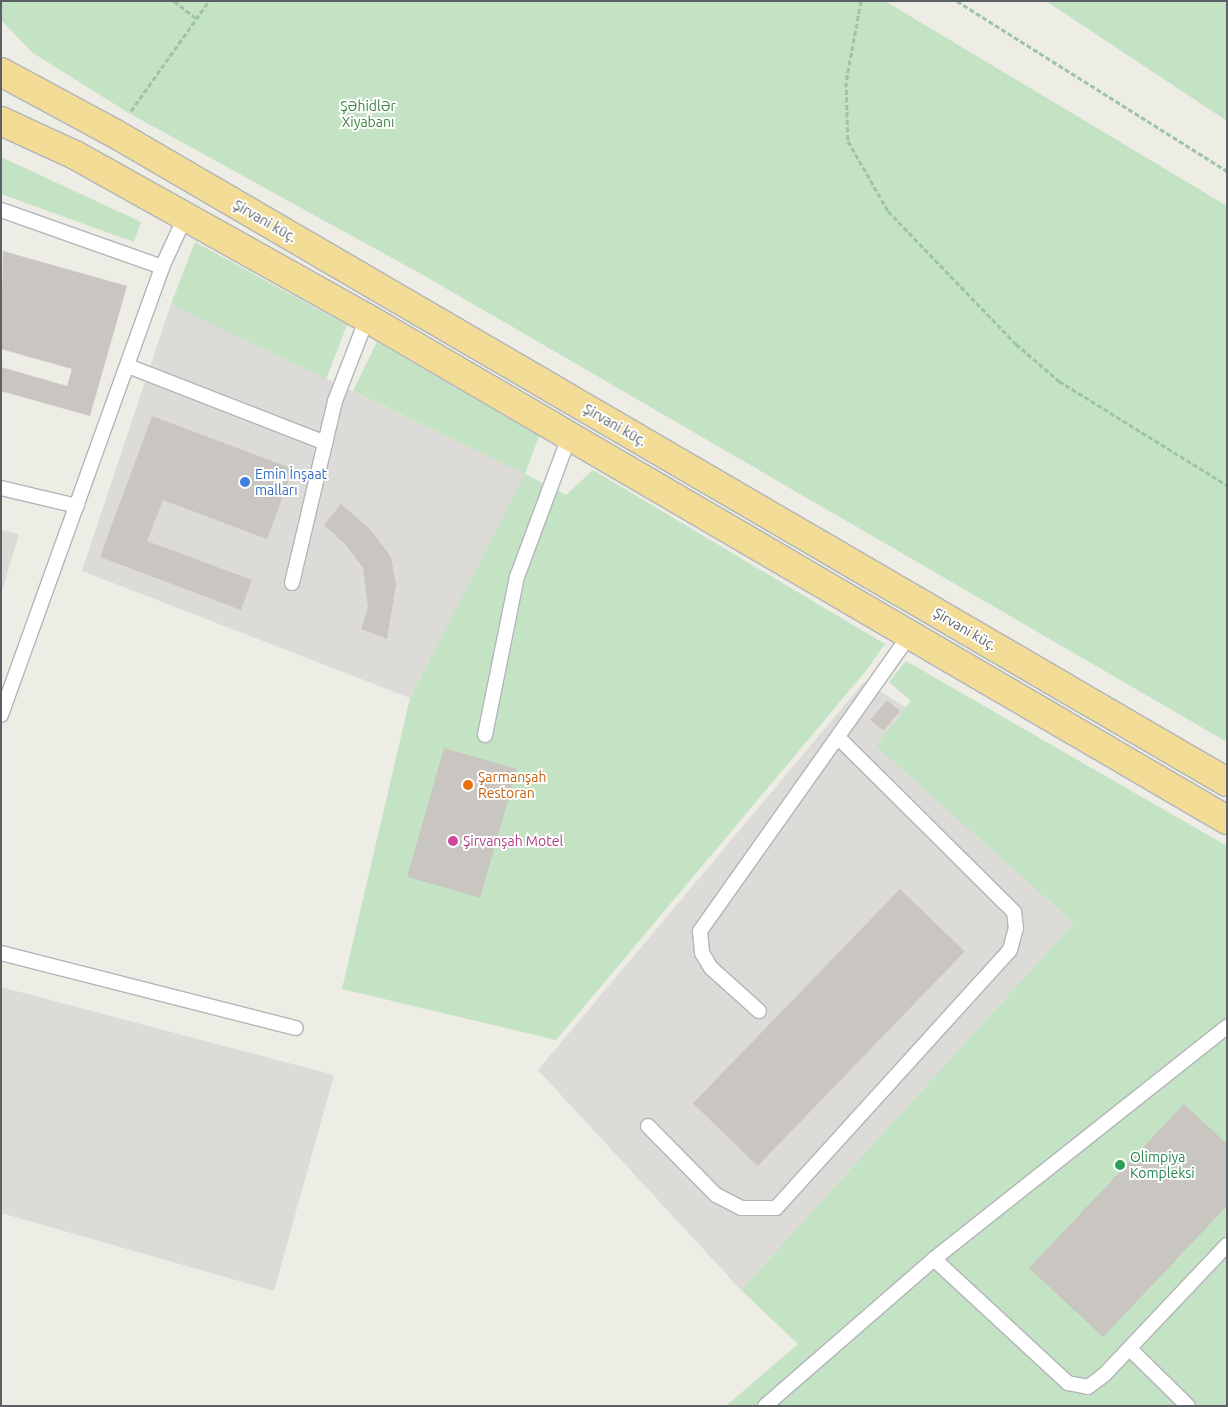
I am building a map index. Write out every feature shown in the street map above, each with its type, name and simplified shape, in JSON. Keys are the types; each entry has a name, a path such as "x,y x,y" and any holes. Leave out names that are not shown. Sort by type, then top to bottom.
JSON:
{"highway":[{"name":"Şirvani küç.","path":"5,72 114,133 1227,782"},
{"path":"1,121 75,155 186,215 367,318 1227,820"}],"lane":[{"path":"1,210 162,267"},
{"path":"1,716 162,267 186,215"},
{"path":"292,583 325,443 344,374 367,318"},
{"path":"128,366 325,443"},
{"path":"485,735 518,577 568,437"},
{"path":"1,488 77,506"},
{"path":"759,1011 711,968 702,953 700,931 909,636"},
{"path":"648,1126 716,1195 741,1208 776,1208 1010,950 1016,928 1014,912 838,736"},
{"path":"1,953 296,1028"},
{"path":"765,1406 934,1259 1227,1027"},
{"path":"934,1259 1068,1383 1088,1386 1130,1349 1227,1245"},
{"path":"1130,1349 1188,1406"}],"path":[{"path":"174,1 196,18"},
{"path":"114,133 208,1"},
{"path":"861,1 846,82 848,142 888,211 1016,344 1059,381 1227,485"},
{"path":"957,1 1227,171"}],"shaded area":[{"path":"171,304 525,474 410,698 82,571"},
{"path":"1,530 19,534 1,594"},
{"path":"864,682 906,707 877,746 1074,923 741,1290 538,1070"},
{"path":"1,987 334,1075 274,1291 1,1213"}],"green space":[{"name":"Şəhidlər Xiyabanı","path":"1,1 885,1 1227,206 1227,742 423,275 127,112 33,53 1,20"},
{"path":"1046,1 1227,1 1227,121"},
{"path":"1,157 141,222 134,242 1,194"},
{"path":"195,242 347,325 326,379 171,304"},
{"path":"377,342 539,436 525,474 353,391"},
{"path":"593,470 885,644 865,672 556,1040 342,989 410,698 525,474 566,495"},
{"path":"906,661 1227,846 1227,1406 726,1406 798,1344 741,1290 1074,923 876,746 911,701 889,682"}],"building":[{"path":"3,251 127,286 90,416 1,391 1,367 67,386 72,369 1,349"},
{"path":"152,416 293,469 267,539 163,500 147,541 252,580 241,610 100,557"},
{"path":"341,504 370,529 391,557 396,585 387,639 361,629 368,607 363,568 346,545 324,525"},
{"path":"887,700 900,711 883,731 870,720"},
{"path":"444,748 517,769 480,898 407,877"},
{"path":"900,889 965,952 758,1166 693,1103"},
{"path":"1184,1104 1227,1144 1227,1206 1103,1337 1029,1268"}],"place":[{"name":"Emin İnşaat malları","path":"245,482"},
{"name":"Şarmanşah Restoran","path":"468,785"},
{"name":"Şirvanşah Motel","path":"453,841"},
{"name":"Olimpiya Kompleksi","path":"1120,1165"}]}
